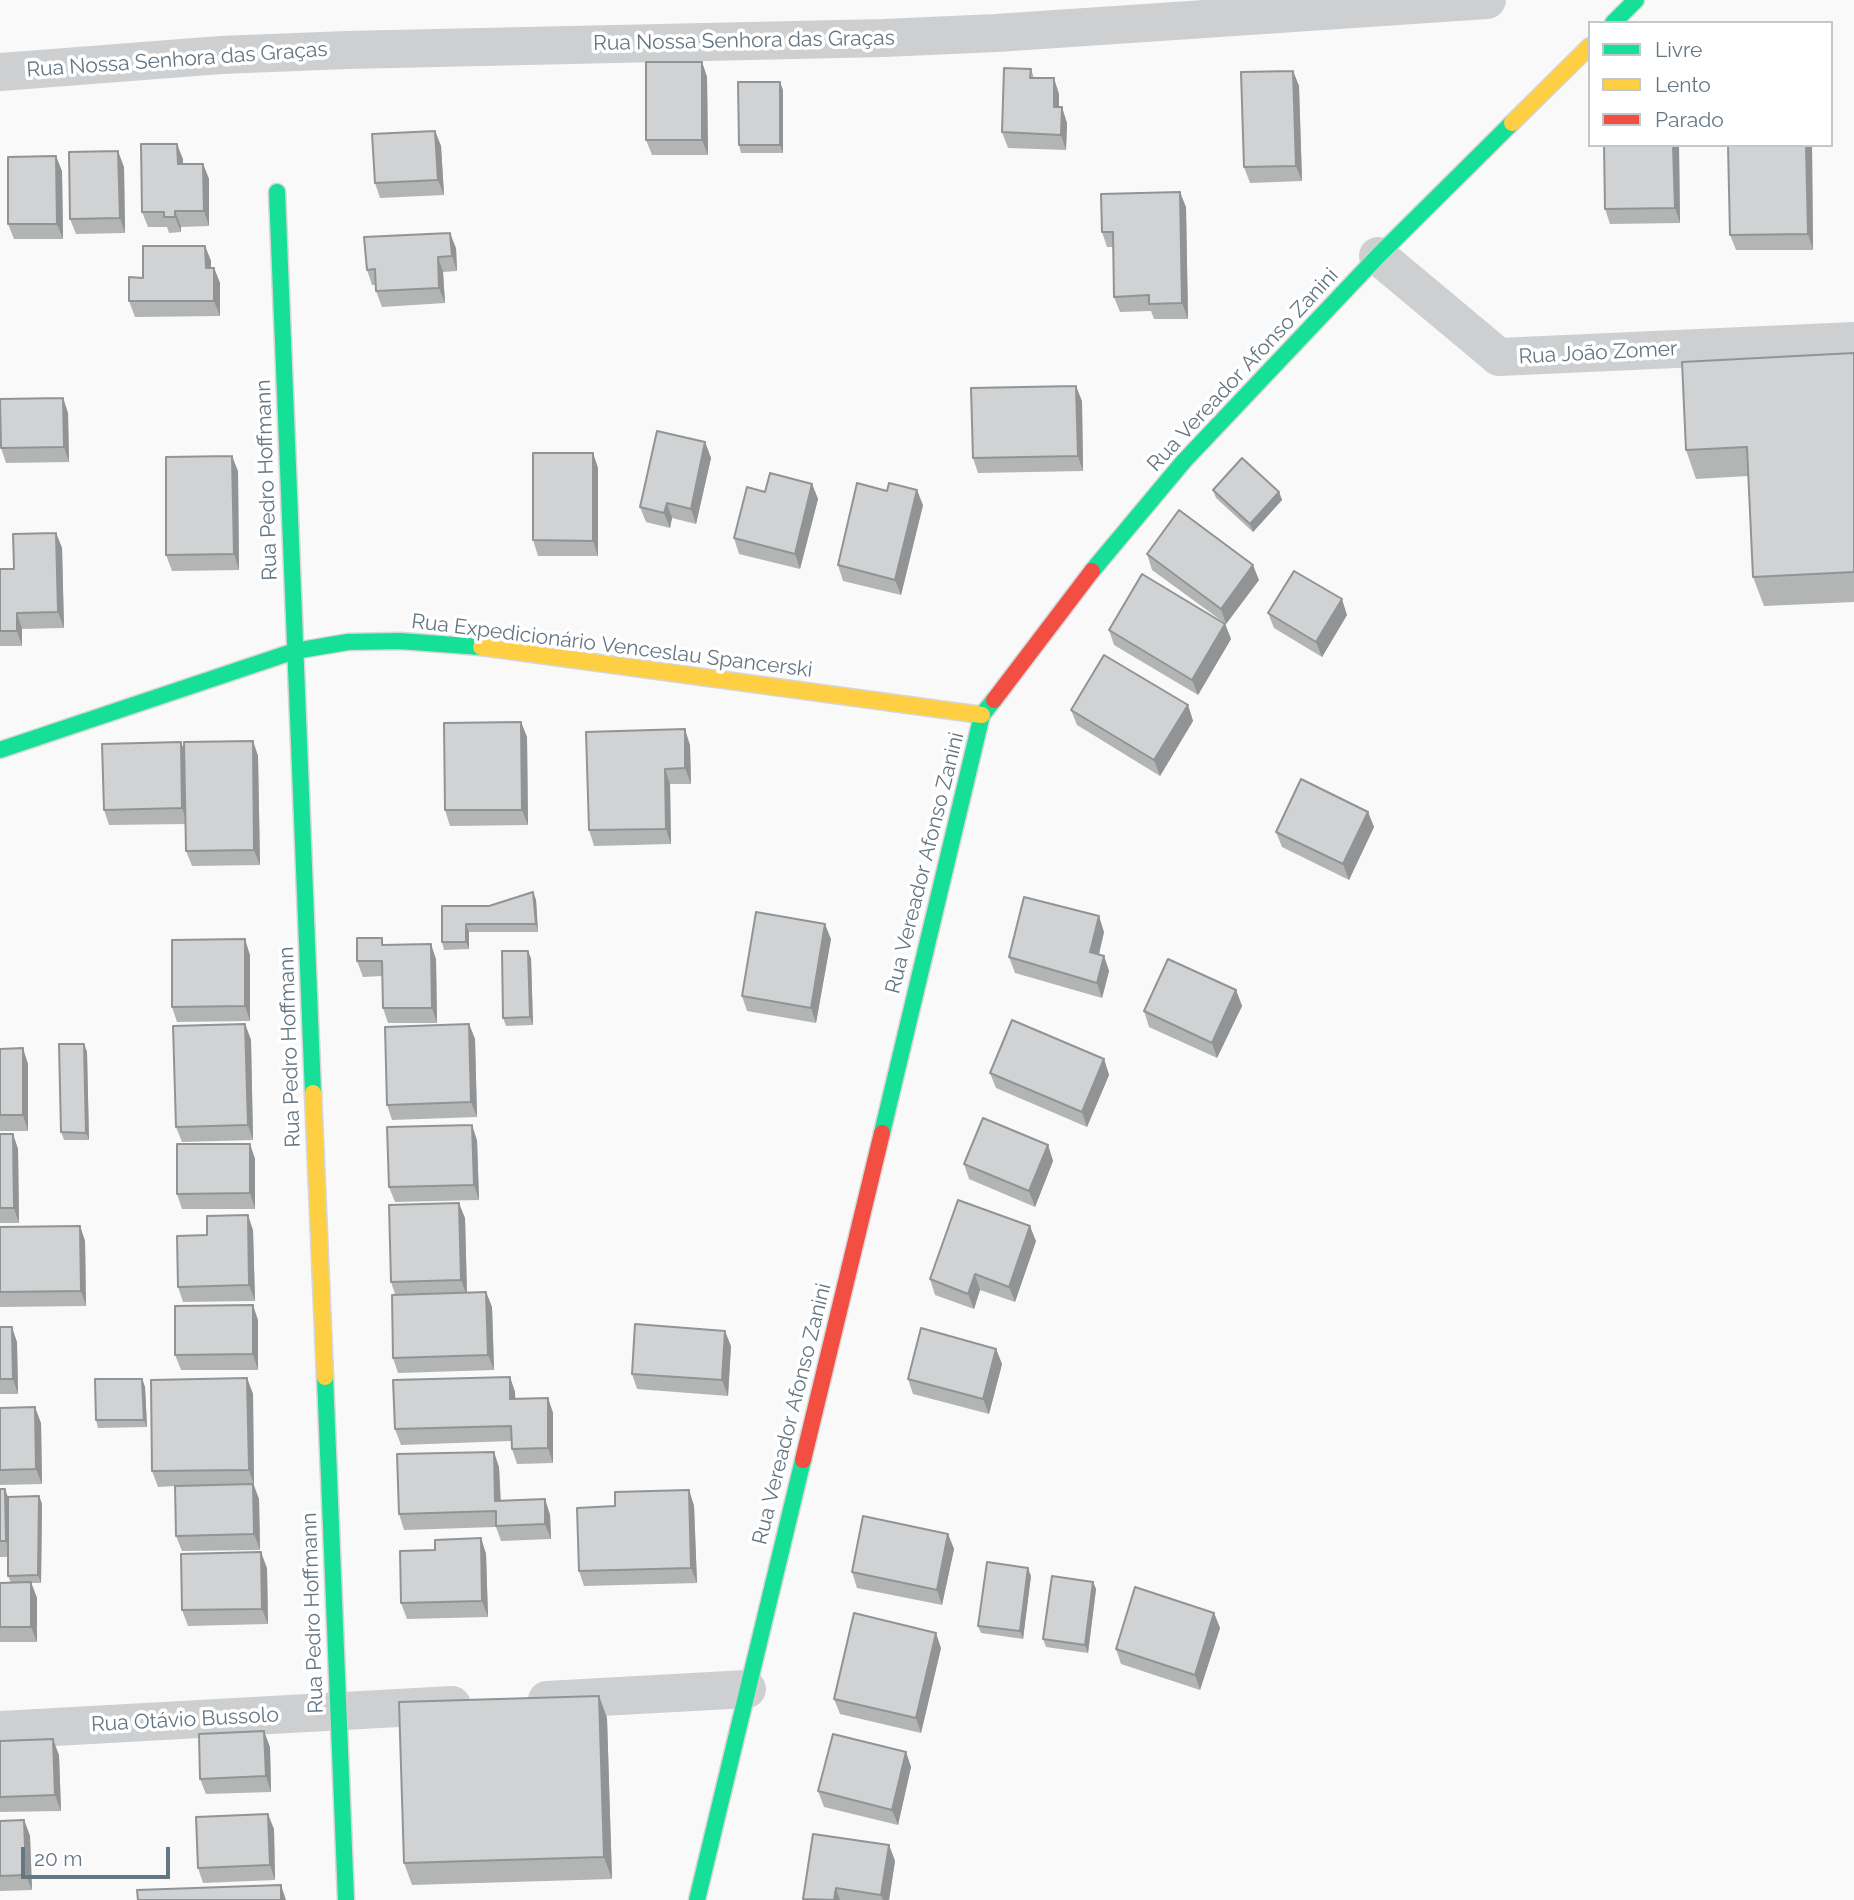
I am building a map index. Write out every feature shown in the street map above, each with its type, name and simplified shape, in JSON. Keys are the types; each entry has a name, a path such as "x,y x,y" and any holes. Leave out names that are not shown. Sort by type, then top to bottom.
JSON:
{"street":[{"name":"Rua Nossa Senhora das Graças","path":"0,72 221,55 347,50 856,39 996,33 1487,0"},
{"path":"1615,21 1636,0"},
{"name":"Rua Vereador Afonso Zanini","path":"697,1900 982,715 1116,540 1184,461 1378,256 1588,48"},
{"name":"Rua Pedro Hoffmann","path":"277,192 346,1900"},
{"name":"Rua João Zomer","path":"1378,256 1499,358 1854,341"},
{"name":"Rua Expedicionário Venceslau Spancerski","path":"0,750 295,651 348,642 461,644 982,715"},
{"name":"Rua Otávio Bussolo","path":"0,1730 747,1689"}],"building":[{"path":"646,62 702,62 702,140 646,140"},
{"path":"1004,68 1031,69 1030,78 1054,78 1054,107 1062,107 1061,135 1002,132"},
{"path":"1293,71 1296,166 1244,167 1241,72"},
{"path":"738,82 780,82 780,145 739,145"},
{"path":"435,131 438,180 375,183 372,134"},
{"path":"141,144 177,144 178,164 203,164 204,211 175,211 175,217 164,217 164,212 142,212"},
{"path":"1604,147 1673,147 1675,208 1605,209"},
{"path":"1728,147 1806,147 1808,234 1730,235"},
{"path":"118,151 120,218 70,219 69,152"},
{"path":"56,156 57,224 8,224 8,157"},
{"path":"1180,192 1182,303 1149,304 1149,295 1114,297 1113,232 1102,232 1101,194"},
{"path":"450,233 452,256 438,257 439,288 376,291 375,269 367,270 364,237"},
{"path":"143,246 205,246 206,268 214,268 214,301 129,301 129,277 143,278"},
{"path":"1854,353 1854,572 1753,577 1747,447 1686,450 1682,362"},
{"path":"1076,386 1078,456 973,458 971,388"},
{"path":"63,398 64,447 1,448 0,399"},
{"path":"657,431 705,442 691,509 667,503 664,513 640,507"},
{"path":"533,453 593,453 593,541 533,540"},
{"path":"232,456 234,554 166,555 166,457"},
{"path":"1242,458 1279,492 1250,524 1213,490"},
{"path":"770,473 812,484 795,554 734,538 747,487 765,492"},
{"path":"857,483 887,491 889,483 917,490 895,580 838,565"},
{"path":"1179,510 1253,565 1221,609 1147,554"},
{"path":"56,533 58,612 17,613 17,631 0,631 0,569 14,569 13,534"},
{"path":"1294,571 1342,599 1316,642 1268,613"},
{"path":"1142,574 1225,624 1192,680 1109,630"},
{"path":"1104,655 1188,705 1154,760 1071,710"},
{"path":"521,722 522,810 445,810 444,723"},
{"path":"685,729 685,768 665,769 666,829 589,830 586,732"},
{"path":"253,741 254,850 186,851 184,742"},
{"path":"181,742 182,808 104,810 102,744"},
{"path":"1301,779 1368,812 1343,864 1276,832"},
{"path":"533,892 536,924 466,924 466,942 442,942 442,906 489,906"},
{"path":"1024,897 1099,916 1090,952 1104,956 1097,983 1009,957"},
{"path":"756,912 825,924 811,1008 742,996"},
{"path":"357,938 382,938 382,945 431,944 432,1008 383,1008 382,961 357,961"},
{"path":"245,939 245,1006 172,1007 172,940"},
{"path":"502,951 528,951 530,1017 503,1018"},
{"path":"1168,959 1236,990 1212,1043 1144,1011"},
{"path":"1012,1020 1104,1059 1082,1112 990,1073"},
{"path":"245,1024 248,1125 176,1127 173,1026"},
{"path":"469,1024 471,1102 387,1105 385,1027"},
{"path":"59,1044 84,1044 86,1133 61,1132"},
{"path":"23,1048 23,1115 0,1115 0,1049"},
{"path":"983,1118 1048,1145 1029,1191 964,1164"},
{"path":"472,1125 474,1185 389,1187 387,1127"},
{"path":"0,1134 13,1134 14,1208 0,1208"},
{"path":"177,1144 250,1144 250,1193 177,1194"},
{"path":"958,1200 1030,1226 1009,1287 975,1274 968,1294 930,1279"},
{"path":"459,1203 461,1280 391,1282 389,1205"},
{"path":"248,1215 249,1285 178,1287 177,1236 207,1235 207,1216"},
{"path":"80,1226 81,1291 0,1292 0,1227"},
{"path":"486,1292 488,1355 393,1358 392,1295"},
{"path":"253,1305 253,1354 175,1355 175,1306"},
{"path":"635,1324 725,1331 722,1380 632,1374"},
{"path":"0,1327 12,1327 13,1379 0,1379"},
{"path":"921,1328 996,1349 983,1399 908,1379"},
{"path":"510,1377 510,1399 548,1398 548,1448 512,1449 511,1426 395,1429 393,1380"},
{"path":"247,1378 249,1470 152,1471 151,1380"},
{"path":"95,1379 142,1379 144,1420 96,1420"},
{"path":"35,1407 36,1469 0,1470 0,1408"},
{"path":"494,1452 495,1501 545,1499 545,1524 496,1526 496,1511 399,1514 397,1454"},
{"path":"253,1484 254,1534 176,1536 175,1486"},
{"path":"0,1489 5,1489 6,1541 0,1541"},
{"path":"689,1490 691,1568 579,1571 577,1508 615,1506 615,1492"},
{"path":"39,1496 38,1575 8,1576 8,1497"},
{"path":"863,1516 948,1534 937,1590 852,1572"},
{"path":"481,1538 482,1601 401,1603 400,1551 435,1550 435,1540"},
{"path":"261,1552 262,1609 182,1610 181,1554"},
{"path":"987,1562 1028,1568 1020,1631 978,1626"},
{"path":"1052,1576 1093,1582 1085,1645 1043,1639"},
{"path":"31,1582 31,1627 0,1627 0,1583"},
{"path":"1135,1587 1214,1613 1195,1675 1116,1649"},
{"path":"854,1613 936,1633 916,1718 834,1699"},
{"path":"599,1696 604,1857 404,1863 399,1702"},
{"path":"264,1731 266,1776 200,1779 199,1734"},
{"path":"833,1734 906,1752 892,1810 818,1791"},
{"path":"53,1739 55,1795 0,1797 0,1741"},
{"path":"268,1814 270,1865 198,1868 196,1817"},
{"path":"24,1820 26,1875 0,1876 0,1821"},
{"path":"813,1834 889,1845 881,1895 836,1888 834,1900 803,1899"},
{"path":"281,1885 281,1900 138,1900 137,1890"}],"traffic: fast":[{"path":"1615,21 1636,0"},
{"path":"1092,571 1184,461 1378,256 1512,123"},
{"path":"277,192 313,1093"},
{"path":"0,750 295,651 348,642 400,641 481,647"},
{"path":"882,1133 982,715 994,700"},
{"path":"325,1377 346,1900"},
{"path":"697,1900 803,1460"}],"traffic: slow":[{"path":"1512,123 1588,48"},
{"path":"481,647 982,715"},
{"path":"313,1093 325,1377"}],"traffic: jam":[{"path":"994,700 1092,571"},
{"path":"803,1460 882,1133"}]}
